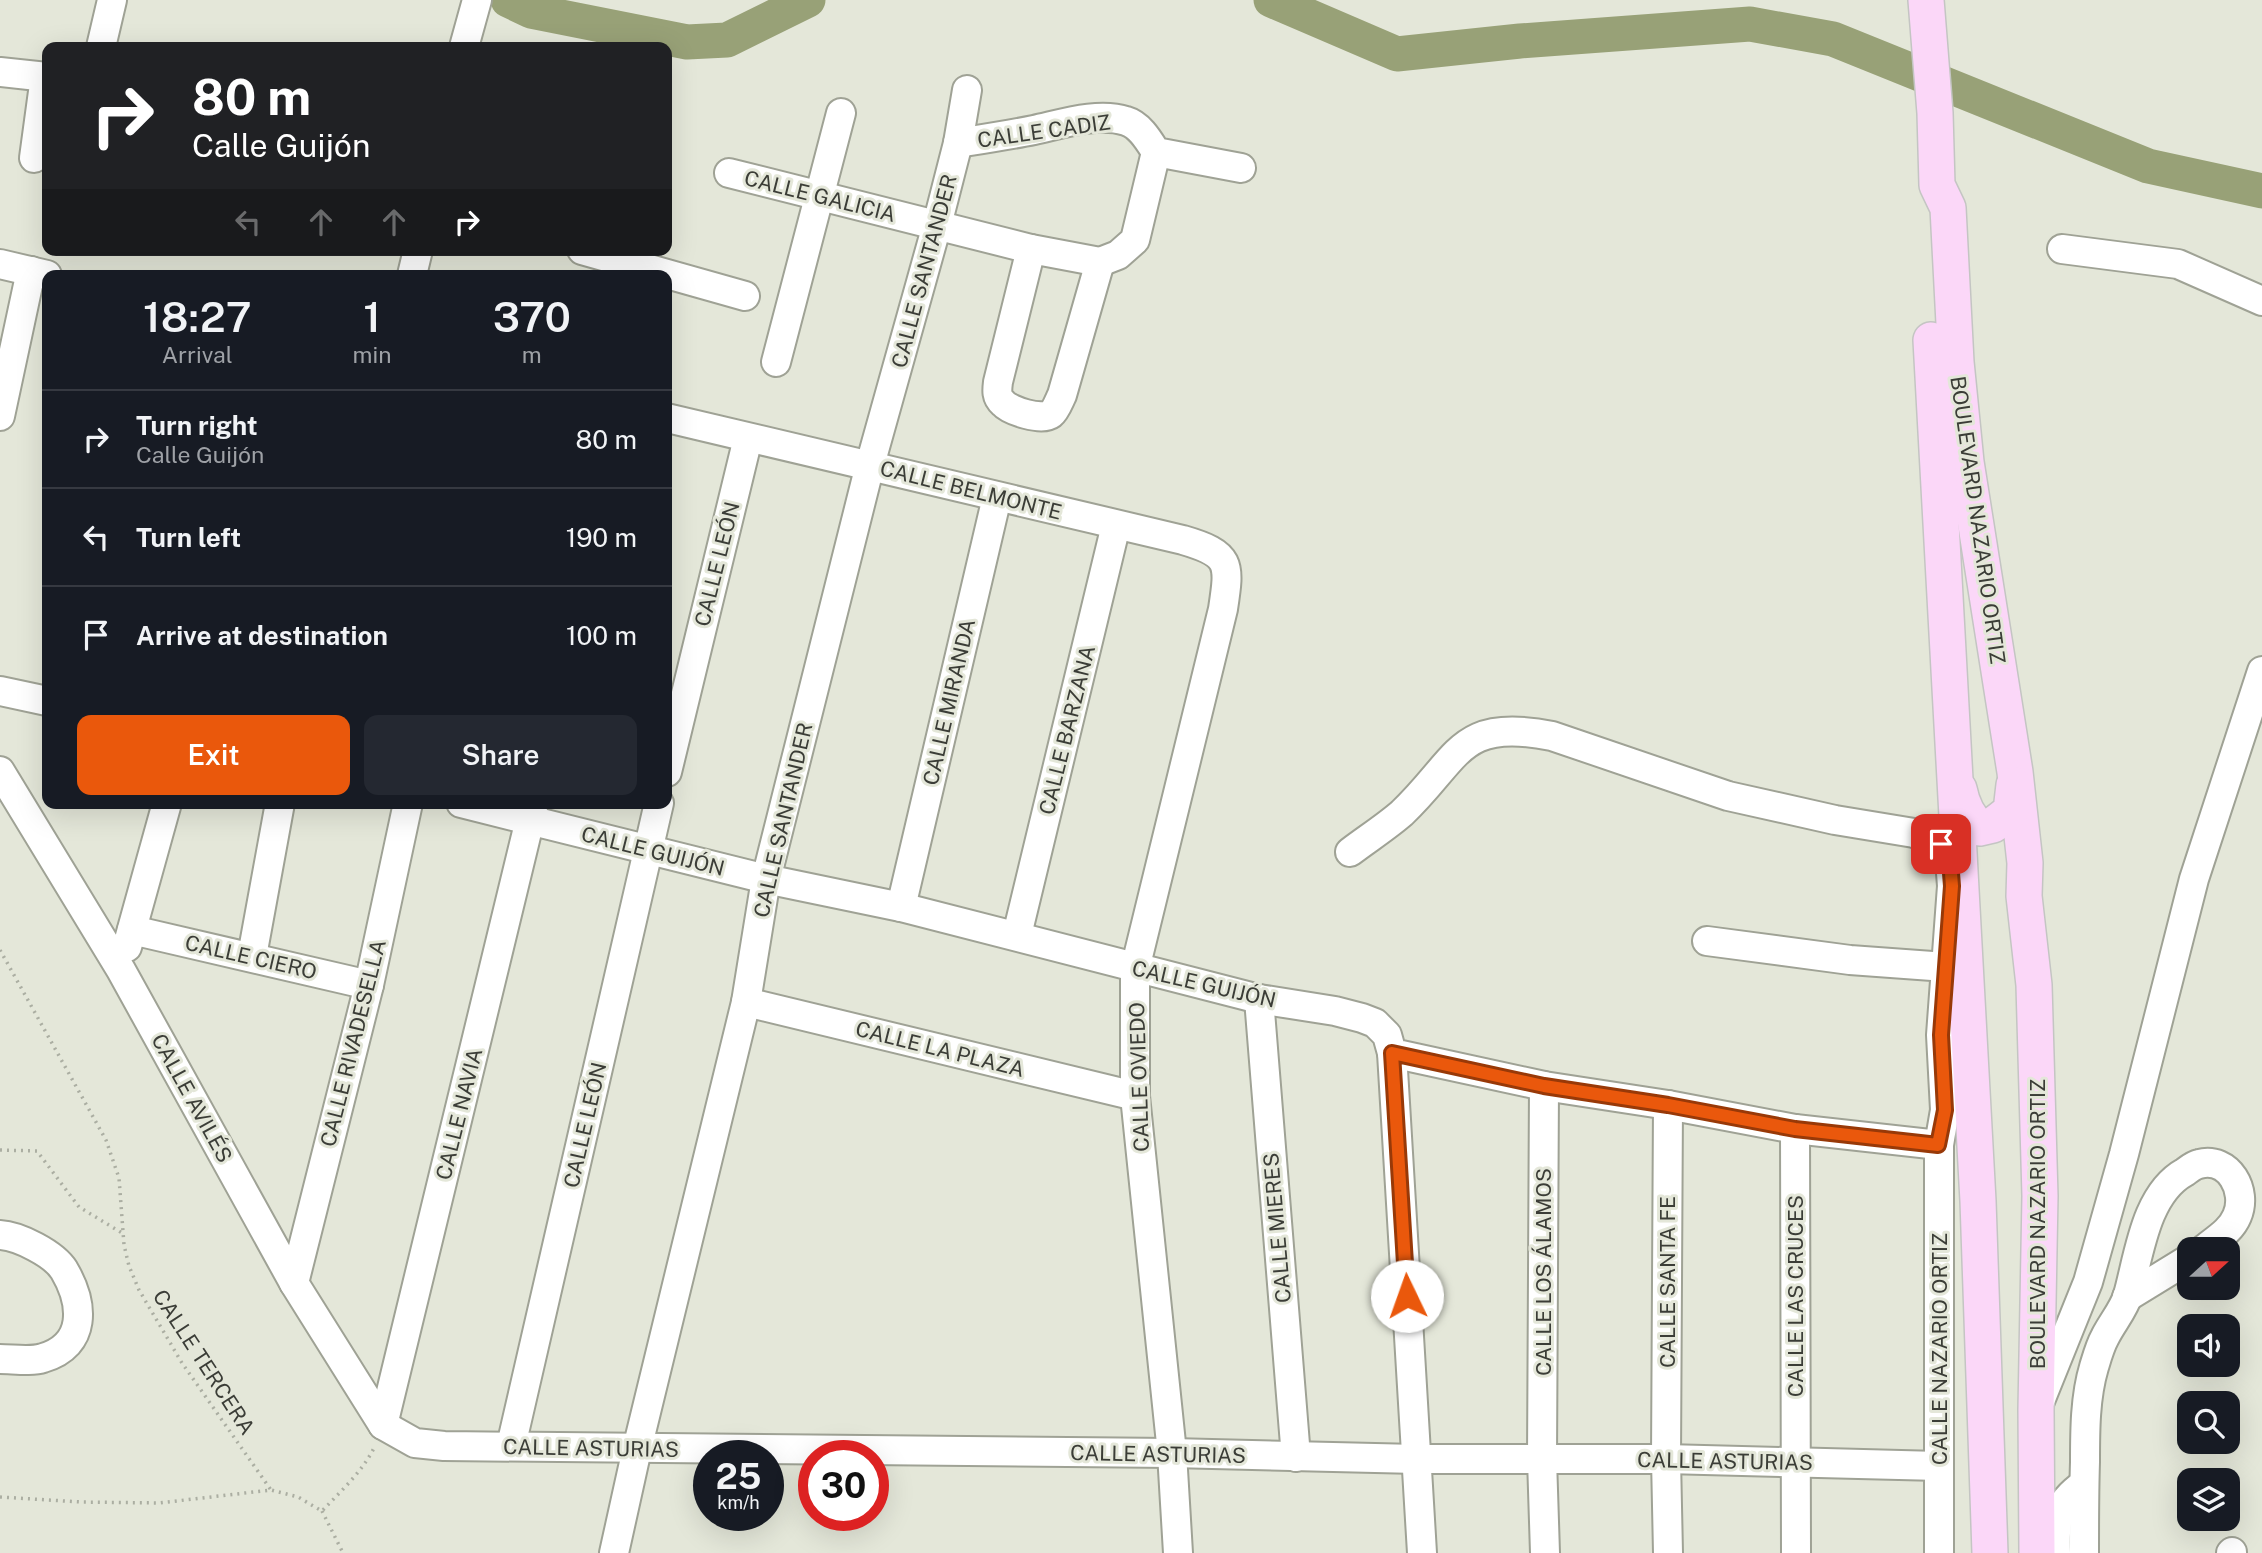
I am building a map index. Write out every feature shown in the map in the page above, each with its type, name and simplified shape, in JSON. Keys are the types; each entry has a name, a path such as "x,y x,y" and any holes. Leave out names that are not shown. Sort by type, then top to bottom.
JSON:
{"main road":[{"name":"BOULEVARD NAZARIO ORTIZ","path":"1926,0 1935,113 1937,185 1948,208 1956,362 1966,462 2015,772 2034,985 2040,1196 2036,1410 2037,1553"},
{"name":"BOULEVARD NAZARIO ORTIZ","path":"1937,185 1925,211 1978,1201 1989,1550"},
{"name":"BOULEVARD NAZARIO ORTIZ","path":"1954,769 1962,802 1972,821 1980,828 1993,825 2011,811 2015,772"},
{"name":"BOULEVARD NAZARIO ORTIZ","path":"1962,896 1964,870 1971,847 1988,840 2001,843 2009,850 2024,896"}],"street":[{"path":"102,42 112,0"},
{"path":"0,72 42,77"},
{"name":"CALLE SANTANDER","path":"614,1553 746,1002 766,879 870,465 958,143 967,90"},
{"path":"34,158 42,104"},
{"path":"776,362 841,113"},
{"name":"CALLE CADIZ","path":"958,143 1099,118 1129,122 1143,132 1157,152"},
{"path":"1031,249 997,393 1001,402 1012,409 1043,417 1049,416 1058,403 1100,262 1118,255 1136,240 1157,152 1241,168"},
{"name":"CALLE GALICIA","path":"729,173 1031,249 1100,262"},
{"path":"2062,249 2178,264 2262,301"},
{"path":"603,256 653,270"},
{"path":"0,264 39,273 0,416"},
{"path":"672,275 745,296"},
{"name":"CALLE BELMONTE","path":"672,419 1201,545 1219,556 1225,565 1228,576 1223,609"},
{"name":"CALLE LEÓN","path":"672,751 748,438"},
{"name":"CALLE MIRANDA","path":"901,907 997,497"},
{"name":"CALLE BARZANA","path":"1017,935 1116,525"},
{"name":"CALLE OVIEDO","path":"1178,1553 1172,1453 1135,1096 1135,969 1223,609"},
{"path":"2036,1410 2088,1282 2124,1154 2194,879 2262,671"},
{"path":"0,691 42,700"},
{"name":"CALLE NAZARIO ORTIZ","path":"1350,852 1401,814 1452,756 1471,740 1494,731 1522,730 1552,736 1728,796 1835,820 1914,833 1941,844 1950,860 1952,886 1941,1035 1945,1110 1938,1145 1939,1553"},
{"name":"CALLE AVILÉS","path":"0,771 121,970 294,1283 383,1425"},
{"path":"121,970 165,809"},
{"path":"252,956 280,809"},
{"name":"CALLE RIVADESELLA","path":"294,1283 369,985 407,809"},
{"name":"CALLE GUIJÓN","path":"508,809 532,812 648,850 766,879 1017,935 1135,969 1259,999 1335,1011 1375,1023 1387,1035 1392,1053"},
{"name":"CALLE LEÓN","path":"511,1446 658,809"},
{"name":"CALLE NAVIA","path":"383,1425 532,812"},
{"name":"CALLE CIERO","path":"132,930 369,985"},
{"path":"1707,941 1850,960 1946,967"},
{"name":"CALLE MIERES","path":"1259,999 1296,1457"},
{"name":"CALLE LA PLAZA","path":"746,1002 1135,1096"},
{"path":"1422,1553 1392,1053 1544,1086 1668,1105 1795,1129 1938,1145"},
{"name":"CALLE LOS ÁLAMOS","path":"1544,1086 1542,1459 1545,1553"},
{"name":"CALLE SANTA FE","path":"1668,1105 1668,1553"},
{"name":"CALLE LAS CRUCES","path":"1795,1129 1797,1553"},
{"path":"2084,1553 2088,1399 2093,1369 2104,1340 2127,1297 2148,1220 2161,1196 2177,1176 2199,1164 2214,1164 2227,1169 2239,1190 2237,1217 2218,1237"},
{"path":"0,1235 12,1235 26,1241 63,1268 77,1298 79,1318 75,1334 61,1350 41,1359 0,1359"},
{"path":"2127,1297 2177,1266"},
{"name":"CALLE ASTURIAS","path":"383,1425 403,1438 425,1445 637,1450 1172,1453 1417,1459 1666,1459 1939,1466"},
{"path":"2056,1553 2055,1525 2060,1511 2073,1492 2084,1484"}],"path":[{"name":"CALLE TERCERA","path":"0,950 106,1140 119,1178 122,1233 129,1266 152,1315 182,1363 271,1490"},
{"path":"0,1150 37,1152 79,1207 122,1233"},
{"path":"322,1511 370,1456 383,1425"},
{"path":"0,1497 159,1503 271,1490 298,1497 322,1511 343,1553"}],"waterway":[{"path":"508,0 531,11 687,42 727,40 808,0"},
{"path":"1271,0 1397,54 1520,41 1750,24 1833,39 2148,166 2262,191"}],"route":[{"path":"1407,1296 1392,1053 1544,1086 1668,1105 1795,1129 1938,1145 1945,1110 1941,1035 1952,886 1950,860 1941,844"}]}
